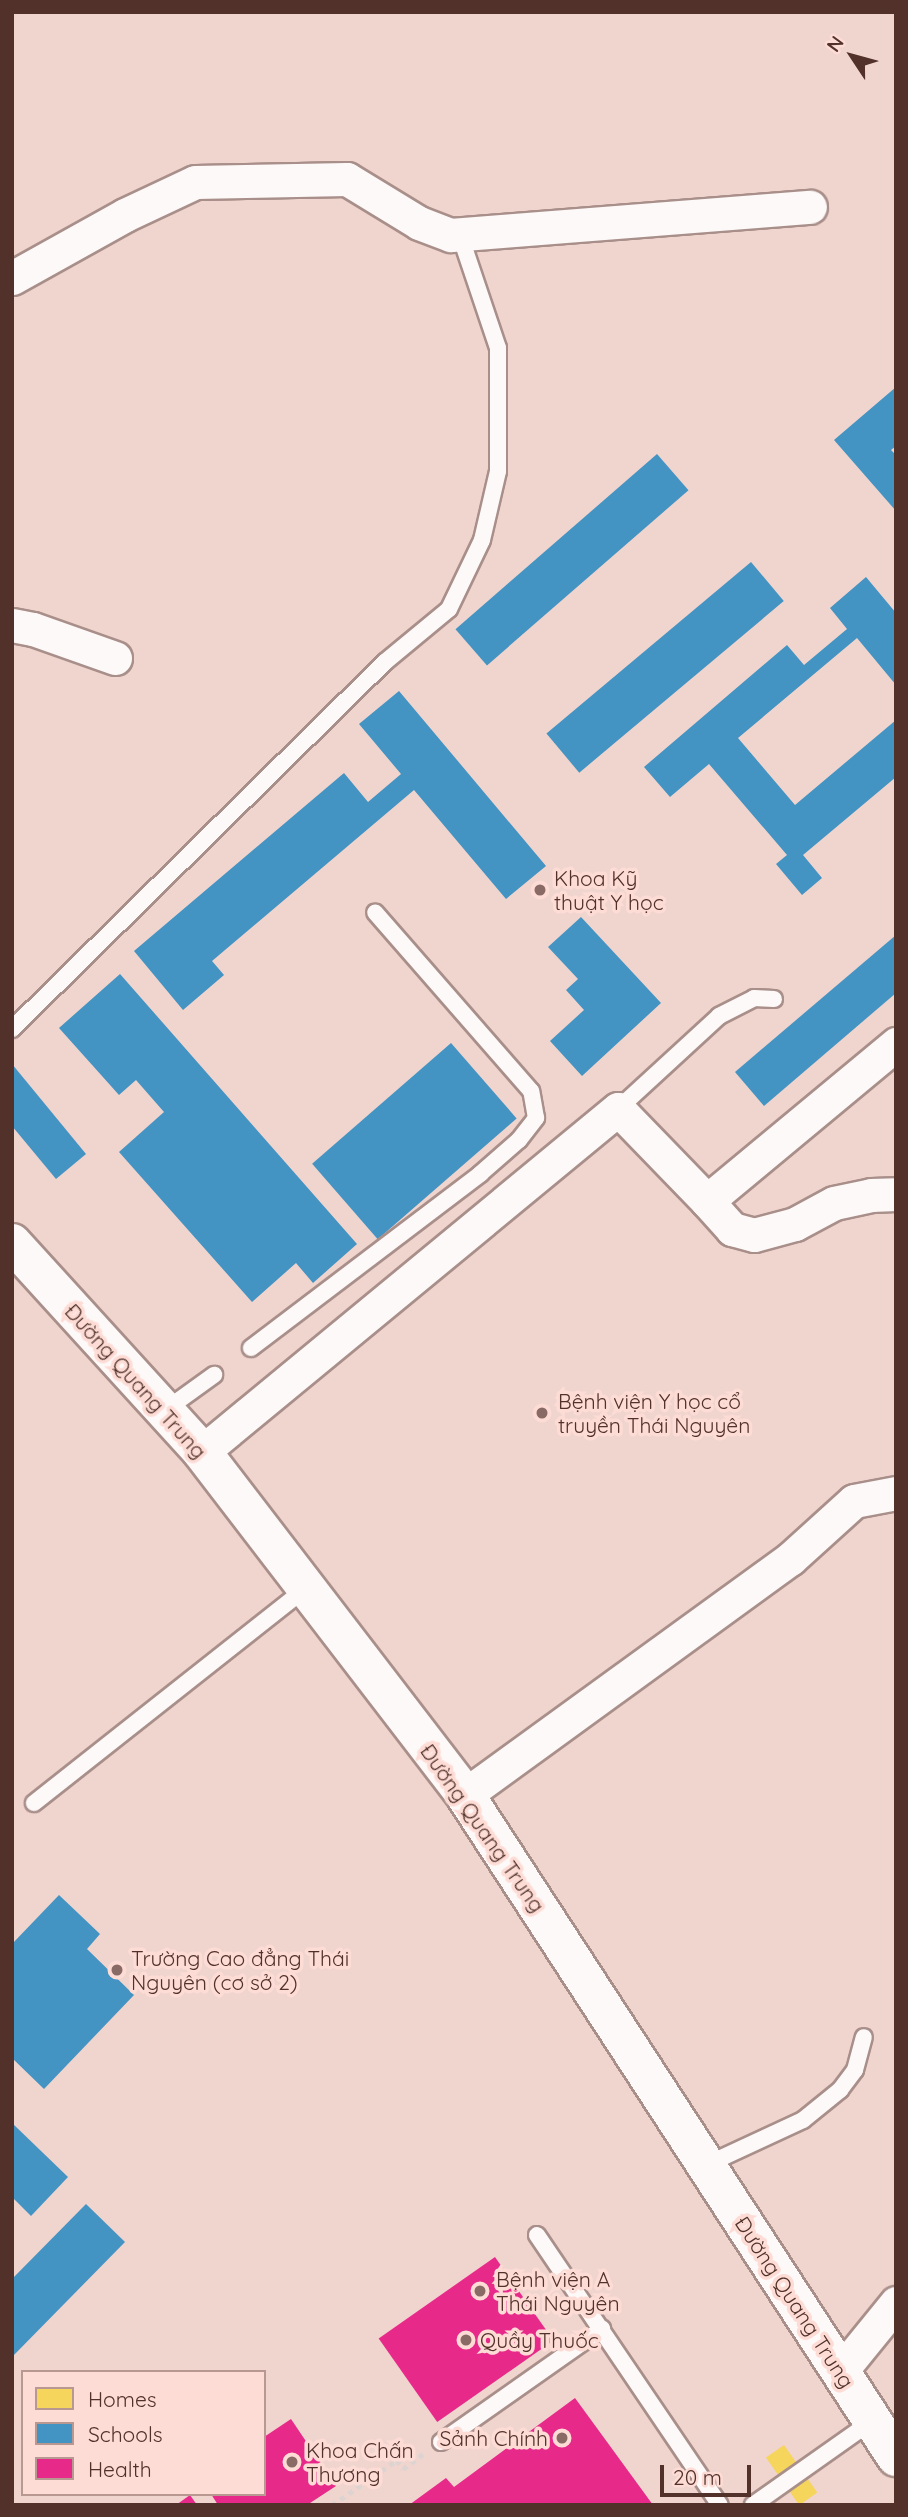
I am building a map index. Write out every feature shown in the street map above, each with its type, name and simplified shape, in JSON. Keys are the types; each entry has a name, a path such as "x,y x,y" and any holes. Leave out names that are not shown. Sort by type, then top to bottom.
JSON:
{"main road":[{"name":"Đường Quang Trung","path":"14,1248 202,1452 304,1589 466,1795 896,2457"}],"street":[{"path":"12,278 125,215 195,182 347,179 419,223 451,235 810,207"},
{"path":"12,625 33,629 115,657"},
{"path":"706,1201 896,1044"},
{"path":"202,1452 618,1110 732,1229 754,1235 795,1224 834,1203 871,1195 896,1194"},
{"path":"466,1795 790,1559 854,1501 896,1493"},
{"path":"840,2372 896,2303"}],"lane":[{"path":"12,1029 385,663 449,609 482,540 498,471 498,348 460,235"},
{"path":"251,1349 480,1174 519,1140 536,1118 531,1091 375,912"},
{"path":"618,1110 731,1007 754,998 774,999"},
{"path":"164,1411 214,1375"},
{"path":"34,1802 304,1589"},
{"path":"706,2165 803,2120 840,2090 855,2070 864,2037"},
{"path":"537,2235 720,2505"},
{"path":"440,2442 602,2329"},
{"path":"753,2505 872,2421"}],"path":[{"path":"331,2505 397,2460 403,2469 440,2442"}],"building: Homes":[{"path":"784,2445 817,2493 799,2505 766,2458"}],"building: Schools":[{"path":"896,387 896,446 891,450 896,455 896,511 834,440"},
{"path":"657,454 688,490 487,665 455,629"},
{"path":"751,562 784,601 579,773 546,734"},
{"path":"866,577 896,613 896,685 857,638 738,738 795,805 896,720 896,777 803,855 822,878 802,895 776,864 787,855 709,764 670,797 644,767 787,645 804,665 847,629 830,608"},
{"path":"399,691 546,866 506,899 414,790 212,961 224,975 183,1010 134,951 344,773 368,802 401,774 359,724"},
{"path":"581,917 661,1003 582,1076 550,1041 584,1010 566,990 578,979 548,947"},
{"path":"896,935 896,993 764,1106 735,1072"},
{"path":"120,974 357,1244 313,1283 296,1263 252,1302 119,1152 164,1112 136,1080 119,1095 59,1028"},
{"path":"451,1043 517,1118 378,1239 312,1164"},
{"path":"12,1064 86,1154 56,1179 12,1126"},
{"path":"59,1895 100,1934 87,1949 134,1995 44,2089 12,2058 12,1944"},
{"path":"12,2123 68,2177 31,2216 12,2197"},
{"path":"86,2204 125,2242 12,2357 12,2279"}],"building: Health":[{"name":"Quầy Thuốc","path":"495,2257 554,2341 437,2422 379,2338"},
{"name":"Sảnh Chính","path":"575,2398 653,2505 409,2505 446,2478 454,2487"},
{"name":"Khoa Chấn Thương","path":"291,2419 336,2486 307,2505 218,2505 212,2496 266,2496 266,2436"},
{"path":"191,2496 197,2505 176,2505"}],"place":[{"name":"Khoa Kỹ thuật Y học","path":"540,890"},
{"name":"Bệnh viện Y học cổ truyền Thái Nguyên","path":"542,1413"},
{"name":"Trường Cao đẳng Thái Nguyên (cơ sở 2)","path":"117,1970"},
{"name":"Bệnh viện A Thái Nguyên","path":"480,2291"},
{"name":"Quầy Thuốc","path":"466,2340"},
{"name":"Sảnh Chính","path":"562,2438"},
{"name":"Khoa Chấn Thương","path":"292,2462"}]}
